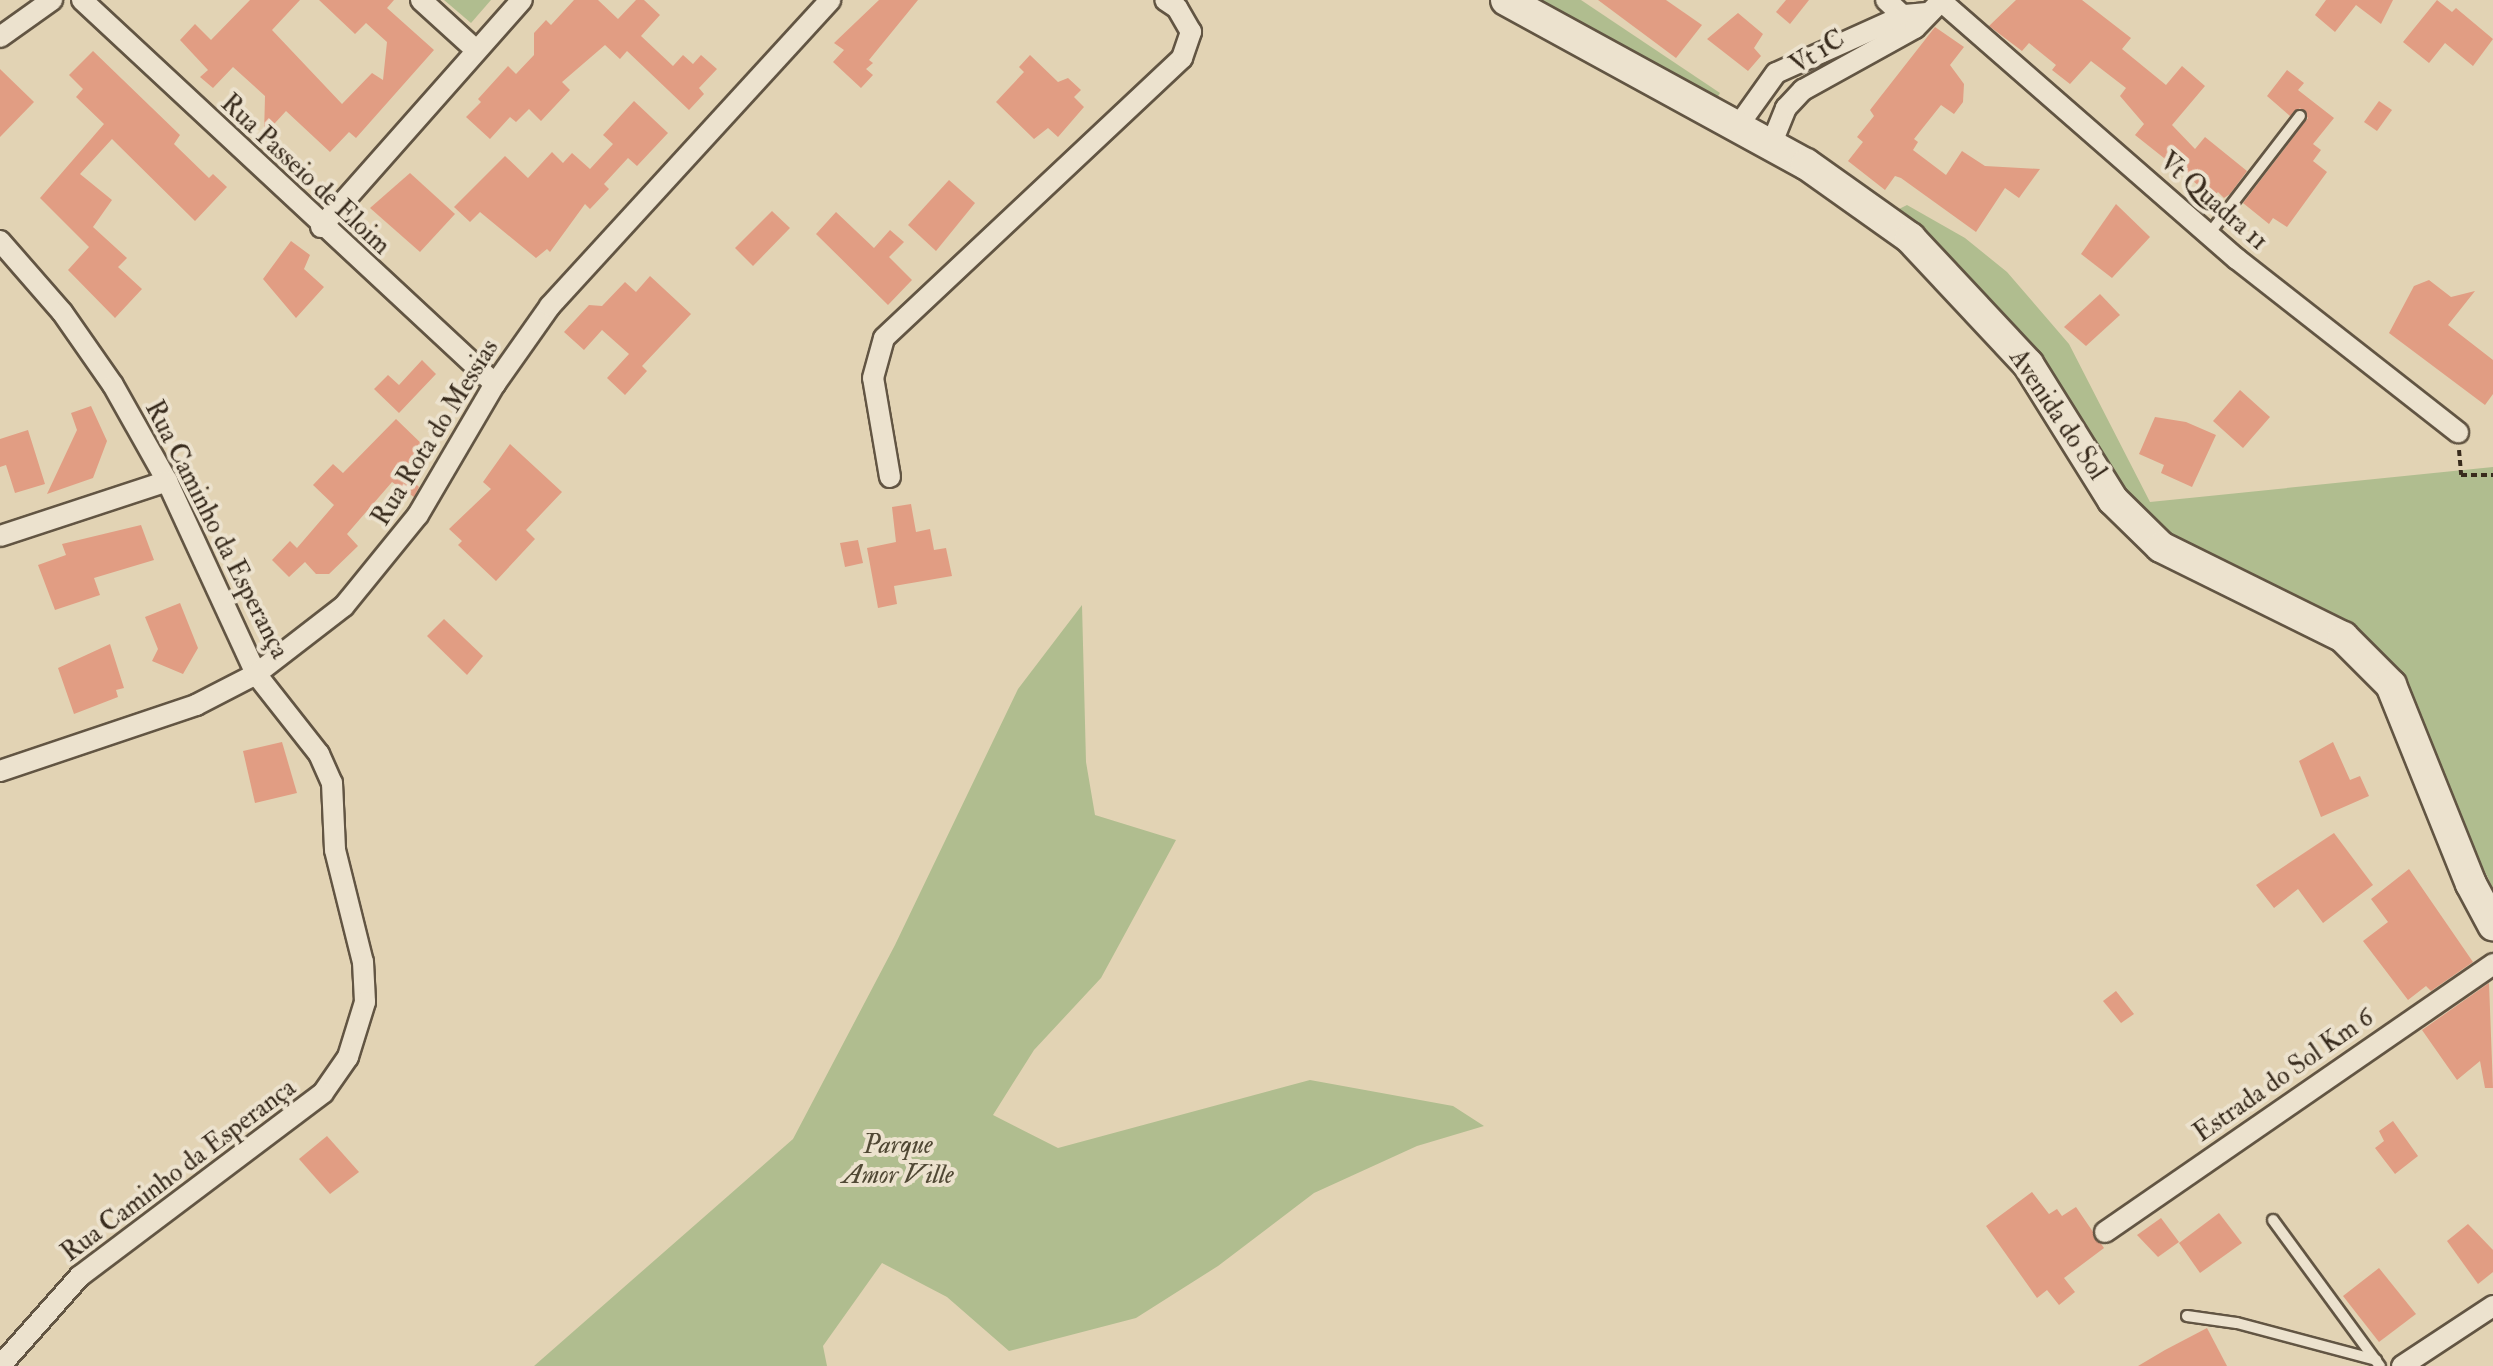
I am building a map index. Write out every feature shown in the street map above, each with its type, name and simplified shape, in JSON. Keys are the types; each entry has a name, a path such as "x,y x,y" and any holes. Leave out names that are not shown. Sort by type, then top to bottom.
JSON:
{"street":[{"path":"0,37 52,0"},
{"name":"Rua Passeio de Eloim","path":"82,0 321,227 495,384"},
{"path":"421,0 476,50"},
{"path":"321,227 522,0"},
{"name":"Rua Rota do Messias","path":"0,771 196,705 256,674 326,623 395,548 454,460 495,384 550,306 830,0"},
{"path":"890,477 873,378 884,338 1182,58 1191,32 1177,8 1165,0"},
{"name":"Avenida do Sol","path":"1506,0 1771,145 1910,238 2028,364 2113,500 2161,547 2343,637 2391,685 2471,884 2493,925"},
{"name":"Vt Quadra 11","path":"1886,0 1926,11 2458,432"},
{"path":"1738,126 1776,73 1926,11"},
{"name":"Vt 1C","path":"1771,145 1786,108 1803,90 1926,11"},
{"path":"1776,73 1803,90"},
{"name":"Rua Caminho da Esperança","path":"0,241 62,312 113,385 167,481 256,674 304,729 332,783 341,891 363,962 360,1027 323,1093 80,1276 0,1366"},
{"path":"0,536 167,481"},
{"name":"Estrada do Sol Km 6","path":"2105,1232 2493,964"},
{"path":"2407,1364 2493,1306"}],"lane":[{"path":"2209,234 2300,116"},
{"path":"2273,1220 2378,1363"},
{"path":"2187,1316 2237,1323 2378,1363"}],"path":[{"path":"2458,432 2461,475 2493,475"}],"green space":[{"path":"444,0 491,0 471,23"},
{"path":"1529,0 1581,0 1720,93 1715,101"},
{"path":"1907,205 1965,238 2007,272 2069,344 2150,502 2493,467 2493,888 2388,673 2307,604 2153,524 2133,505 2045,363 1897,210"},
{"name":"Parque Amor Ville","path":"1082,605 1086,762 1095,815 1176,840 1101,978 1034,1050 993,1115 1058,1148 1310,1080 1453,1106 1484,1126 1417,1146 1314,1193 1218,1266 1136,1318 1009,1351 947,1297 882,1263 823,1346 827,1366 534,1366 793,1139 895,945 1018,689"}],"building":[{"path":"250,0 300,0 272,30 342,104 372,73 383,80 387,42 366,23 355,34 319,0 394,0 387,8 434,50 356,138 349,132 330,152 286,111 264,135 265,96 233,67 213,88 200,77 208,70 180,40 195,24 211,40"},
{"path":"574,0 598,0 618,19 636,0 644,0 660,15 641,36 673,66 683,55 693,64 701,55 717,69 699,88 704,94 689,110 627,51 620,59 605,45 562,82 570,90 541,121 529,109 516,122 510,117 490,139 466,117 508,66 516,74 534,55 534,33 546,20 551,25"},
{"path":"879,0 918,0 869,60 873,63 866,69 873,75 861,88 833,62 844,50 834,43"},
{"path":"1598,0 1666,0 1702,25 1676,58"},
{"path":"1786,0 1809,0 1790,24 1776,12"},
{"path":"2016,0 2082,0 2131,38 2122,49 2166,85 2182,66 2205,86 2172,125 2195,149 2205,137 2247,171 2230,194 2224,198 2218,192 2213,197 2135,135 2144,124 2120,96 2126,88 2091,61 2070,84 2052,70 2056,65 2029,43 2022,51 1989,26"},
{"path":"2326,0 2393,0 2381,24 2356,5 2335,32 2315,15"},
{"path":"2437,0 2452,12 2456,8 2493,39 2473,66 2445,43 2429,63 2403,42"},
{"path":"1738,13 1763,34 1754,48 1761,56 1748,71 1707,39"},
{"path":"1935,27 1964,47 1950,65 1964,84 1963,102 1954,114 1941,105 1914,139 1918,142 1913,150 1946,175 1962,151 1985,166 2040,169 2019,198 2005,188 1976,232 1901,178 1895,176 1885,190 1848,161 1863,142 1857,137 1874,116 1870,110"},
{"path":"93,51 180,135 174,144 209,178 213,174 227,187 195,221 112,139 80,174 112,200 93,227 127,258 118,267 142,289 115,318 68,270 89,247 40,198 104,124 76,97 83,89 69,75"},
{"path":"1030,55 1058,82 1068,78 1081,90 1074,97 1084,107 1058,137 1048,128 1034,139 996,102 1024,72 1019,67"},
{"path":"0,69 34,102 0,137"},
{"path":"2287,70 2304,83 2298,90 2334,118 2313,144 2321,150 2313,161 2327,172 2287,227 2273,218 2269,224 2243,203 2308,118 2300,108 2290,116 2267,96"},
{"path":"634,101 668,133 637,166 628,158 604,184 609,189 590,209 585,204 550,252 547,249 536,258 480,212 470,222 454,207 505,156 528,178 552,152 563,163 572,153 590,169 613,144 603,135"},
{"path":"2379,101 2392,110 2377,131 2364,122"},
{"path":"410,173 455,214 420,252 370,208"},
{"path":"949,180 975,203 936,251 908,225"},
{"path":"2116,204 2150,237 2112,278 2081,254"},
{"path":"772,211 790,228 753,266 735,248"},
{"path":"836,212 874,248 890,230 904,242 889,257 912,280 888,305 816,234"},
{"path":"291,241 310,255 304,269 324,287 296,318 263,279"},
{"path":"650,276 691,314 642,366 647,371 625,395 607,378 629,354 602,330 584,350 564,332 589,305 602,306 625,282 636,292"},
{"path":"2429,280 2451,297 2475,291 2448,325 2493,360 2493,394 2485,405 2389,333 2414,286"},
{"path":"2100,294 2120,315 2086,346 2064,327"},
{"path":"422,360 436,374 399,413 374,389 388,375 399,385"},
{"path":"2240,390 2270,417 2243,448 2213,421"},
{"path":"91,406 107,441 93,478 47,494 77,430 71,413"},
{"path":"2155,417 2186,422 2216,435 2192,487 2161,473 2164,465 2139,454"},
{"path":"396,419 427,449 404,473 419,487 414,497 392,482 347,534 358,546 329,574 316,574 305,562 289,577 272,560 290,541 297,548 334,505 313,485 333,464 343,473"},
{"path":"28,430 45,484 15,493 6,465 0,467 0,439"},
{"path":"510,444 562,492 526,530 535,539 496,581 458,545 462,541 449,529 491,489 483,482"},
{"path":"911,504 916,532 930,529 934,550 946,548 952,576 894,586 897,604 878,608 867,548 896,542 892,507"},
{"path":"141,525 154,560 94,578 100,595 55,610 38,565 66,555 62,544"},
{"path":"858,540 863,563 845,567 840,543"},
{"path":"180,603 198,648 183,674 152,661 158,649 145,617"},
{"path":"444,619 483,656 467,675 427,636"},
{"path":"110,644 124,688 116,690 118,697 74,714 58,668"},
{"path":"282,742 297,793 255,803 243,751"},
{"path":"2333,742 2350,780 2360,776 2369,796 2321,817 2299,761"},
{"path":"2334,833 2373,885 2323,923 2298,889 2274,908 2256,885"},
{"path":"2409,869 2473,962 2431,991 2426,986 2408,1000 2363,941 2388,922 2371,899"},
{"path":"2489,983 2493,1088 2485,1088 2480,1061 2457,1080 2422,1030"},
{"path":"2116,991 2134,1014 2121,1023 2103,1001"},
{"path":"2393,1121 2418,1156 2395,1174 2375,1148 2384,1141 2379,1131"},
{"path":"327,1136 359,1172 330,1194 299,1159"},
{"path":"2032,1192 2049,1214 2057,1209 2062,1216 2076,1207 2104,1248 2064,1278 2075,1292 2059,1305 2047,1290 2037,1298 1986,1226"},
{"path":"2219,1213 2242,1243 2200,1273 2179,1243"},
{"path":"2161,1218 2179,1242 2158,1257 2137,1235"},
{"path":"2468,1224 2493,1250 2493,1272 2478,1284 2447,1241"},
{"path":"2379,1268 2416,1314 2379,1342 2343,1296"},
{"path":"2207,1328 2227,1366 2138,1366 2165,1350"}]}
